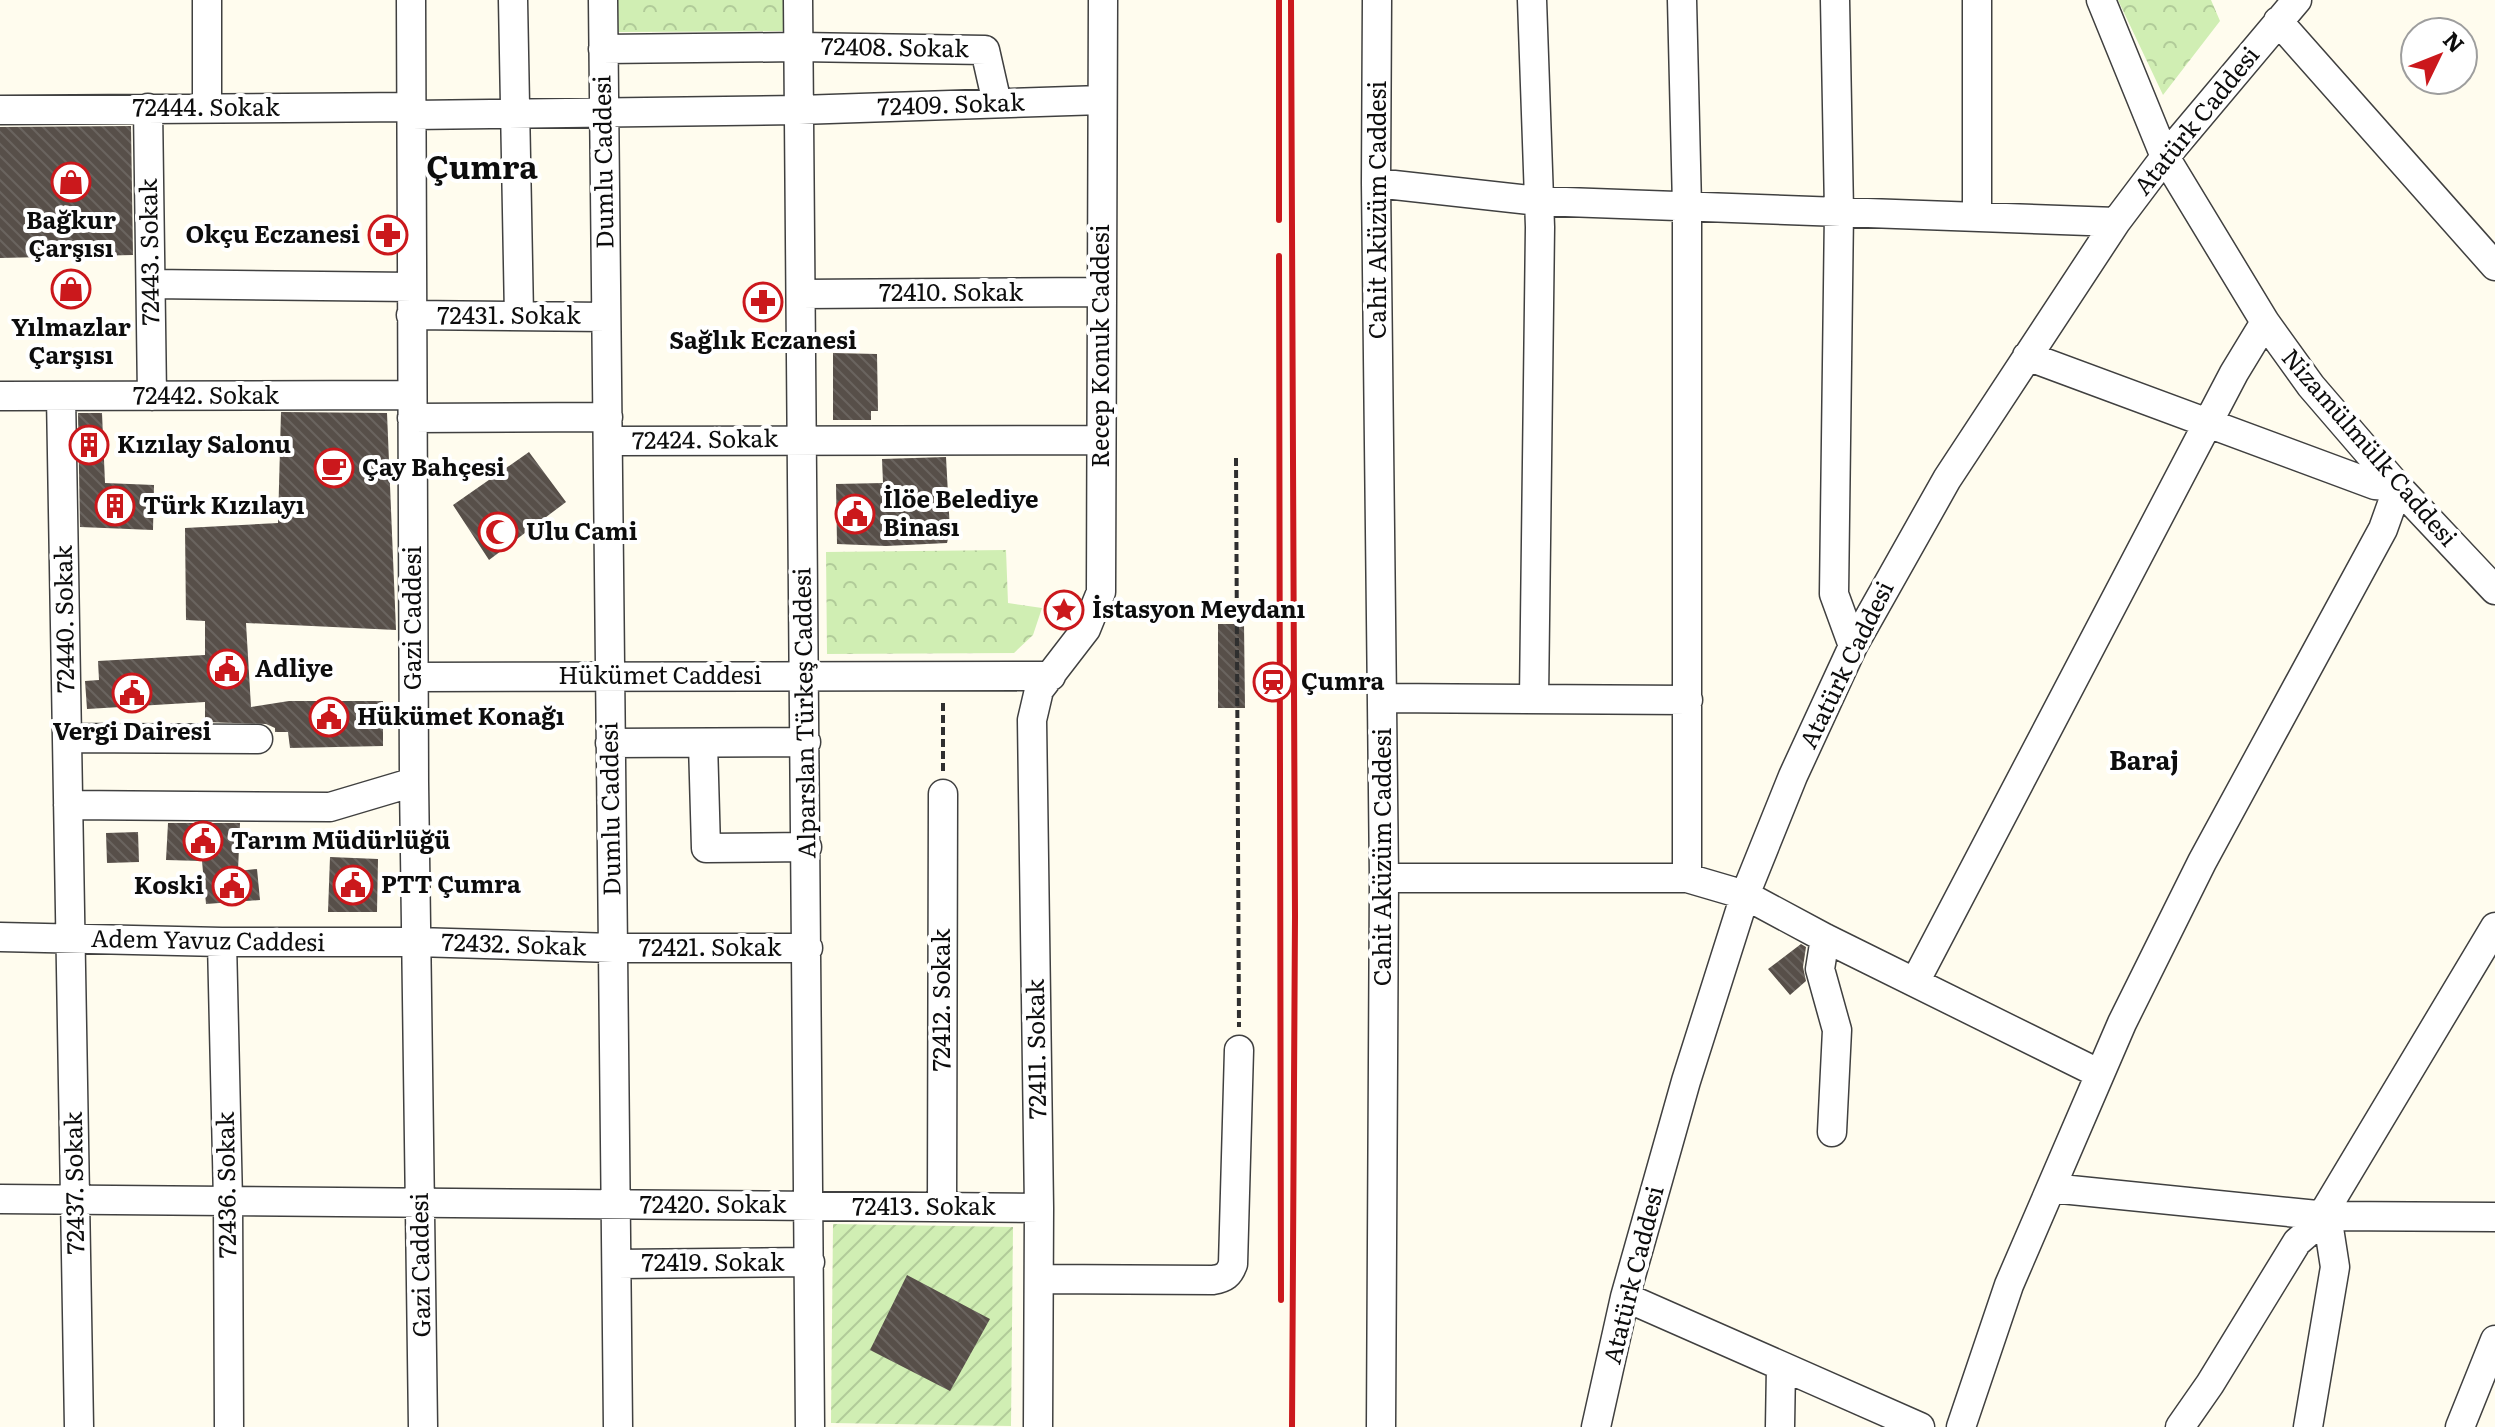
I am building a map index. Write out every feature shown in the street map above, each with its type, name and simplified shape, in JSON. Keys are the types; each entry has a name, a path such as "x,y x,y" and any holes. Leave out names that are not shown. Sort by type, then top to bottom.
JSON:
{"street":[{"path":"207,0 207,108"},
{"name":"Gazi Caddesi","path":"411,0 414,782 423,1427"},
{"path":"513,0 519,316"},
{"name":"Dumlu Caddesi","path":"603,0 618,1427"},
{"name":"Alparslan Türkeş Caddesi","path":"798,0 810,1427"},
{"name":"Recep Konuk Caddesi","path":"1051,676 1086,629 1101,592 1103,0"},
{"name":"Cahit Aküzüm Caddesi","path":"1377,0 1376,183 1384,878 1381,1427"},
{"path":"1532,0 1540,227 1534,699"},
{"path":"1682,0 1687,206 1687,878"},
{"path":"1835,0 1839,211 1834,594 1853,646"},
{"path":"1977,0 1977,216"},
{"name":"Nizamülmülk Caddesi","path":"2101,0 2165,157 2265,322 2311,386 2398,487 2495,590"},
{"name":"Atatürk Caddesi","path":"1596,1427 1625,1297 1686,1081 1745,895 1793,776 1853,646 1947,479 2116,222 2165,157 2297,0"},
{"path":"2278,21 2495,266"},
{"path":"603,49 799,47"},
{"name":"72408. Sokak","path":"799,47 985,50 997,103"},
{"name":"72409. Sokak","path":"604,114 1102,100"},
{"name":"72443. Sokak","path":"148,108 152,396"},
{"name":"72444. Sokak","path":"0,110 207,108 604,114"},
{"path":"1376,183 1538,201 2116,222"},
{"path":"151,284 412,287"},
{"name":"72410. Sokak","path":"801,294 1101,292"},
{"name":"72431. Sokak","path":"411,315 606,317"},
{"path":"1915,982 2208,422 2265,322"},
{"path":"1961,1427 2009,1285 2100,1074 2202,862 2383,529 2398,487 2375,485 2027,356"},
{"name":"72442. Sokak","path":"0,396 152,396 412,406 608,429"},
{"name":"72440. Sokak","path":"61,396 70,939"},
{"name":"72424. Sokak","path":"608,429 802,439 1101,440"},
{"name":"Hükümet Caddesi","path":"414,677 1051,676"},
{"name":"72411. Sokak","path":"1038,1427 1039,1208 1032,720 1039,690 1051,676"},
{"path":"1382,698 1688,700"},
{"path":"67,738 258,739"},
{"path":"610,743 806,742"},
{"path":"703,743 706,848 807,847"},
{"path":"68,805 330,807 414,782"},
{"name":"72412. Sokak","path":"942,1207 943,794"},
{"path":"1384,878 1687,878 1745,895 2100,1074"},
{"path":"2308,1427 2335,1267 2326,1209 2495,927"},
{"name":"Adem Yavuz Caddesi","path":"0,937 416,942"},
{"path":"1825,938 1820,969 1837,1030 1832,1132"},
{"name":"72437. Sokak","path":"70,939 79,1427"},
{"name":"72436. Sokak","path":"222,942 229,1427"},
{"name":"72432. Sokak","path":"416,942 613,948"},
{"name":"72421. Sokak","path":"613,948 808,948"},
{"path":"1039,1279 1213,1280 1230,1273 1233,1264 1239,1050"},
{"path":"2051,1188 2327,1216 2495,1217"},
{"name":"72420. Sokak","path":"0,1199 809,1206"},
{"name":"72413. Sokak","path":"809,1206 1039,1208"},
{"path":"2180,1427 2297,1242 2327,1216"},
{"name":"72419. Sokak","path":"617,1264 810,1262"},
{"path":"1625,1297 1920,1427"},
{"path":"2460,1427 2495,1340"},
{"path":"1780,1427 1781,1366"}],"path":[{"path":"1236,458 1239,1050"},
{"path":"943,676 943,794"}],"green space":[{"path":"617,0 784,0 785,31 618,32"},
{"path":"2118,0 2211,0 2220,21 2163,95"},
{"path":"1006,550 1008,603 1042,608 1033,635 1014,653 827,654 826,552"},
{"path":"833,1224 1013,1227 1011,1426 831,1423"}],"building":[{"name":"Bağkur Çarşısı","path":"131,126 133,255 0,258 0,127"},
{"path":"833,353 877,354 878,411 871,411 871,420 833,420"},
{"name":"Çay Bahçesi","path":"281,412 387,413 396,630 246,623 251,707 289,701 383,701 383,746 290,748 288,732 275,732 275,728 266,724 205,722 205,702 87,709 85,681 99,680 98,661 205,655 205,621 186,620 185,528 278,523"},
{"name":"Türk Kızılayı","path":"78,413 102,413 105,483 154,485 153,530 80,527"},
{"name":"Ulu Cami","path":"529,452 566,502 489,560 453,505"},
{"path":"946,457 950,531 947,543 886,546 837,544 836,484 883,483 882,459"},
{"name":"Çumra","path":"1218,624 1244,624 1245,708 1218,708"},
{"path":"168,823 240,823 238,871 257,869 260,900 206,904 202,861 166,860"},
{"path":"138,832 139,862 107,863 106,833"},
{"name":"PTT Çumra","path":"330,857 378,859 377,912 328,912"},
{"path":"1801,944 1806,947 1803,967 1806,981 1790,995 1768,969"},
{"path":"907,1275 990,1319 950,1391 870,1350"}],"railway":[{"path":"1279,0 1279,220"},
{"path":"1291,0 1295,916 1292,1427"},
{"path":"1279,256 1281,1300"}],"place":[{"name":"Bağkur Çarşısı","path":"71,182"},
{"name":"Okçu Eczanesi","path":"388,235"},
{"name":"Yılmazlar Çarşısı","path":"71,289"},
{"name":"Sağlık Eczanesi","path":"763,302"},
{"name":"Kızılay Salonu","path":"89,445"},
{"name":"Çay Bahçesi","path":"334,468"},
{"name":"Türk Kızılayı","path":"115,506"},
{"name":"İlöe Belediye Binası","path":"855,514"},
{"name":"Ulu Cami","path":"498,532"},
{"name":"İstasyon Meydanı","path":"1064,610"},
{"name":"Adliye","path":"227,669"},
{"name":"Çumra","path":"1273,682"},
{"name":"Vergi Dairesi","path":"132,693"},
{"name":"Hükümet Konağı","path":"329,717"},
{"name":"Tarım Müdürlüğü","path":"203,841"},
{"name":"PTT Çumra","path":"353,885"},
{"name":"Koski","path":"232,886"}],"district":[{"name":"Çumra","path":"482,168"},
{"name":"Baraj","path":"2144,761"}]}
